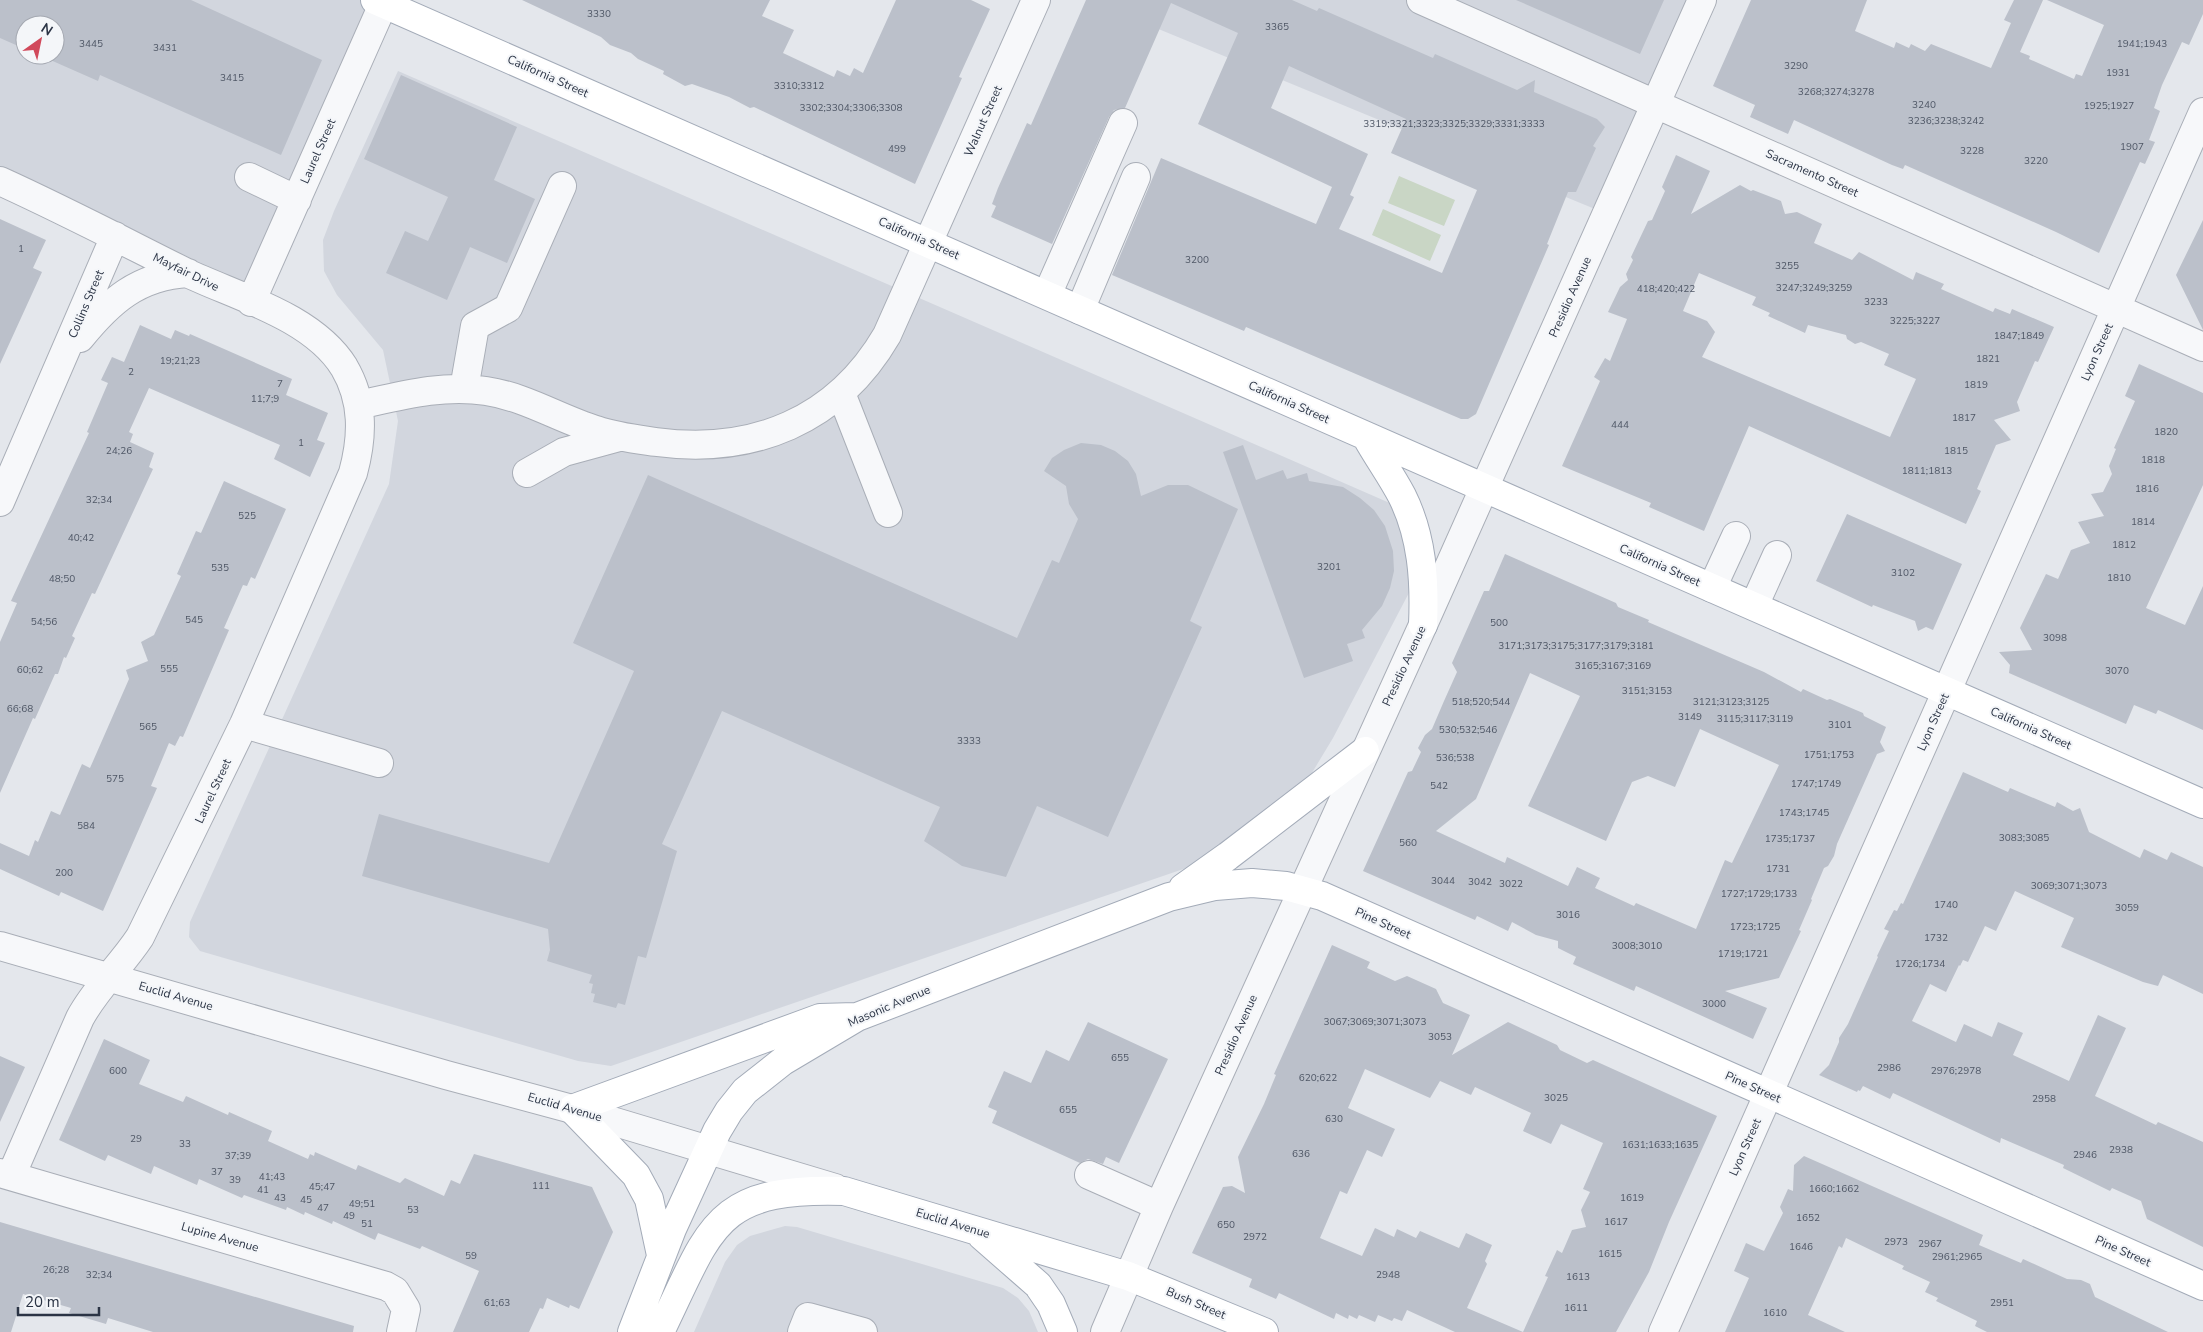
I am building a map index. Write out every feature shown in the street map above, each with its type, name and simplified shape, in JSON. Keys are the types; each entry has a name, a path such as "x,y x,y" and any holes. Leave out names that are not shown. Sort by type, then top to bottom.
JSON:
{"main road":[{"name":"California Street","path":"381,1 2203,804"},
{"path":"1366,436 1401,494 1413,525 1423,576 1424,625"},
{"path":"1170,897 1228,856 1366,751"},
{"name":"Masonic Avenue","path":"632,1332 661,1255 706,1150 729,1111 763,1074 857,1017 1170,897 1238,883 1271,884 1302,889"},
{"name":"Pine Street","path":"1302,889 2203,1286"},
{"path":"661,1255 649,1199 636,1174 572,1109 820,1018 857,1017"},
{"path":"660,1332 706,1238 729,1214 756,1199 778,1194 844,1191"},
{"name":"Euclid Avenue","path":"844,1191 1128,1276"},
{"path":"976,1230 1038,1285 1051,1304 1063,1332"},
{"name":"Bush Street","path":"1128,1276 1264,1332"}],"street":[{"name":"Walnut Street","path":"619,437 690,445 735,442 759,437 802,419 841,393 875,357 888,335 1036,0"},
{"name":"Sacramento Street","path":"1421,0 2203,347"},
{"name":"Presidio Avenue","path":"1105,1332 1159,1206 1424,625 1702,0"},
{"name":"Laurel Street","path":"252,302 381,1"},
{"name":"Lyon Street","path":"1663,1332 2203,112"},
{"path":"1047,295 1123,123"},
{"path":"249,177 297,200"},
{"path":"1080,310 1136,177"},
{"name":"Mayfair Drive","path":"0,182 188,273 293,321 313,335 343,366 356,395"},
{"path":"464,389 475,326 508,308 562,186"},
{"name":"Collins Street","path":"0,502 115,236"},
{"name":"Collins Street","path":"57,372 90,326 116,300 128,291 158,277 188,273"},
{"path":"356,395 464,389 484,390 527,400 594,430 619,437"},
{"path":"841,393 888,512"},
{"name":"Laurel Street","path":"5,1175 90,999 126,958 140,937 244,724 352,473 360,449 361,426 356,395"},
{"path":"527,472 564,452 619,437"},
{"path":"1712,588 1736,536"},
{"path":"1754,606 1777,555"},
{"path":"244,724 379,763"},
{"name":"Euclid Avenue","path":"0,946 572,1109 844,1191"},
{"name":"Lupine Avenue","path":"5,1175 386,1286 395,1291 406,1309 402,1332"},
{"path":"1089,1175 1159,1206"},
{"path":"802,1332 808,1317 863,1332"}],"shaded area":[{"path":"0,0 385,0 251,302 0,181"},
{"path":"1088,0 1712,0 1607,214"},
{"path":"398,71 1392,504 1409,539 1412,587 1333,738 1301,791 1195,865 611,1066 578,1061 200,951 189,937 190,922 389,484 398,421 383,350 337,295 324,271 323,240 334,211"},
{"path":"785,1226 797,1227 1003,1288 1018,1298 1029,1311 1038,1332 694,1332 725,1262 737,1245 750,1236"}],"green space":[{"path":"1399,176 1455,200 1444,226 1388,203"},
{"path":"1383,209 1441,235 1430,261 1372,235"}],"building":[{"path":"0,0 191,0 322,60 281,155 100,75 98,81 62,65 65,65 65,15 15,15 15,45 0,38"},
{"path":"522,0 770,0 762,16 794,30 783,53 834,77 837,70 850,76 854,68 863,73 896,0 971,0 990,9 959,77 962,78 915,184 754,107 750,108 729,97 692,84 685,86 663,74 664,71 638,59 631,53 610,45 601,37"},
{"path":"1086,0 1292,0 1317,11 1319,8 1433,58 1435,54 1517,90 1535,80 1534,92 1597,119 1605,127 1593,146 1596,148 1576,192 1568,192 1547,244 1549,245 1476,414 1468,419 1461,419 1246,327 1244,331 1112,275 1161,158 1316,224 1332,187 1198,124 1238,33 1171,3 1125,108 1114,110 1109,117 1052,244 991,217 996,206 992,204 998,188 1027,123 1031,125","holes":["1289,66 1406,119 1391,153 1477,190 1442,273 1339,229 1354,197 1350,195 1368,154 1271,108"]},
{"path":"1516,0 1664,0 1640,54"},
{"path":"1751,0 1867,0 1855,31 1894,48 1896,42 1909,48 1911,44 1925,51 1931,44 1991,68 2011,23 2004,20 2014,0 2043,0 2020,52 2030,56 2029,59 2074,79 2076,74 2082,76 2104,25 2047,0 2203,0 2203,14 2189,45 2182,42 2162,85 2154,108 2160,111 2149,140 2155,142 2145,164 2140,162 2099,253 1905,165 1903,169 1892,165 1794,120 1788,134 1750,117 1755,105 1713,86"},
{"path":"401,75 517,127 494,180 535,199 507,263 470,247 447,300 386,273 405,231 428,241 448,197 364,159"},
{"path":"1676,155 1710,171 1691,214 1740,185 1751,191 1753,190 1781,201 1785,214 1797,212 1822,224 1814,243 1852,260 1859,252 1913,280 1916,272 1944,284 1941,289 1993,312 1995,308 2010,314 2012,309 2054,327 2038,362 2035,361 2017,402 2020,411 1994,420 2011,440 1996,445 1977,489 1981,491 1966,524 1749,426 1704,531 1649,507 1651,503 1562,466 1600,381 1594,377 1605,358 1610,361 1627,319 1608,312 1620,287 1628,280 1626,274 1633,260 1631,257 1648,221 1652,220 1665,191 1662,187","holes":["1699,273 1756,297 1752,305 1770,313 1768,316 1805,333 1808,325 1846,335 1847,339 1855,344 1861,342 1889,354 1884,365 1916,379 1890,437 1702,357 1715,332 1707,321 1683,311"]},
{"path":"0,219 46,240 33,268 42,272 0,364"},
{"path":"2203,220 2203,330 2176,275"},
{"path":"140,325 171,339 175,330 189,336 190,334 292,379 286,395 328,413 317,440 325,443 310,477 274,459 280,445 149,388 129,432 133,434 130,442 154,453 149,467 153,469 95,594 92,593 72,636 75,638 66,658 64,657 58,674 55,674 35,719 33,718 0,793 0,642 17,603 11,601 89,433 87,432 108,383 101,380 112,357 124,362"},
{"path":"2139,364 2203,393 2203,485 2146,608 2185,625 2203,586 2203,730 2158,710 2156,714 2134,705 2126,724 2009,673 2010,665 1999,652 2032,650 2020,628 2046,574 2058,579 2071,550 2090,543 2078,522 2104,516 2091,494 2103,492 2112,474 2109,466 2116,449 2114,448 2135,401 2125,396"},
{"path":"1081,443 1101,445 1115,451 1128,461 1136,474 1141,496 1168,485 1188,485 1238,509 1190,621 1202,627 1108,837 1037,806 1006,877 962,866 924,841 940,807 722,711 662,844 677,851 646,958 638,956 625,1005 618,1003 616,1008 593,1002 595,994 591,993 593,984 589,983 592,975 547,961 550,950 548,929 362,876 379,814 549,863 634,671 573,643 648,475 1017,638 1052,560 1059,563 1078,519 1069,504 1066,486 1044,471 1052,458 1064,450"},
{"path":"1243,445 1256,480 1283,470 1287,479 1307,473 1309,481 1343,487 1360,498 1374,510 1385,526 1393,551 1394,571 1390,588 1382,606 1362,630 1365,638 1347,644 1353,661 1304,678 1223,452"},
{"path":"224,481 286,509 255,579 251,577 247,586 243,585 224,628 229,630 183,737 180,736 175,746 169,743 151,786 157,788 103,911 61,892 59,896 0,869 0,843 29,856 35,840 38,842 51,811 60,815 82,764 90,768 129,679 126,670 148,661 141,642 154,635 181,576 177,574 196,531 201,533"},
{"path":"1847,514 1962,564 1933,630 1926,627 1918,631 1915,621 1873,605 1872,607 1816,581"},
{"path":"1505,554 1616,603 1618,607 1649,620 1648,622 1764,672 1801,692 1803,689 1827,700 1830,699 1863,713 1864,716 1886,727 1880,742 1885,751 1877,754 1837,844 1834,856 1828,866 1824,868 1799,930 1801,931 1779,978 1725,991 1767,1008 1753,1039 1636,986 1634,991 1573,964 1576,957 1558,948 1558,941 1536,935 1512,922 1508,931 1477,916 1475,920 1363,871 1408,772 1412,771 1421,752 1418,748 1425,735 1432,729 1457,672 1452,663 1484,591 1489,591","holes":["1530,673 1580,696 1528,806 1606,841 1632,782 1648,776 1675,787 1700,729 1779,765 1732,863 1725,860 1696,929 1636,903 1634,906 1595,888 1600,878 1577,867 1568,886 1507,857 1505,863 1436,831 1476,799"]},
{"path":"1963,772 2008,792 2010,788 2055,807 2057,802 2073,811 2080,808 2089,832 2140,858 2144,849 2167,860 2171,852 2203,867 2203,994 2163,975 2158,986 2143,982 2061,947 2074,918 2015,891 1996,931 1985,926 1968,962 1963,960 1959,965 1946,992 1930,984 1912,1021 1956,1042 1964,1024 1992,1037 1998,1022 2023,1033 2013,1055 2069,1081 2098,1015 2126,1028 2095,1096 2156,1125 2158,1122 2203,1142 2203,1247 2147,1219 2141,1201 2112,1188 2110,1191 2063,1168 2064,1165 2001,1138 2000,1143 1893,1093 1890,1099 1863,1086 1857,1092 1819,1075 1829,1065 1839,1038 1848,1024 1889,931 1884,929 1894,910 1897,911 1901,903 1903,904"},
{"path":"1332,945 1370,962 1367,968 1395,981 1407,976 1436,989 1443,1003 1470,1015 1452,1055 1508,1022 1557,1045 1560,1050 1587,1063 1593,1060 1717,1116 1669,1222 1649,1272 1616,1332 1523,1332 1455,1332 1407,1310 1402,1321 1394,1318 1392,1321 1378,1315 1375,1322 1359,1315 1357,1319 1349,1315 1348,1319 1336,1313 1334,1319 1279,1293 1276,1299 1249,1287 1252,1279 1192,1253 1223,1187 1232,1186 1245,1193 1238,1157 1264,1104 1276,1075 1274,1074","holes":["1365,1069 1430,1098 1440,1081 1471,1095 1475,1087 1531,1113 1523,1131 1551,1144 1561,1124 1603,1143 1583,1189 1590,1192 1581,1210 1586,1227 1572,1230 1562,1253 1557,1250 1545,1276 1548,1277 1523,1332 1467,1308 1487,1264 1485,1261 1492,1245 1466,1233 1459,1248 1420,1231 1416,1238 1397,1229 1394,1237 1375,1228 1362,1256 1320,1238 1340,1191 1347,1194 1367,1150 1382,1157 1395,1129 1348,1108"]},
{"path":"1088,1022 1168,1059 1119,1163 1106,1157 1103,1164 1088,1159 1080,1163 992,1123 997,1111 988,1107 1004,1071 1031,1083 1046,1050 1069,1061"},
{"path":"104,1039 150,1060 139,1084 183,1102 186,1096 228,1115 229,1112 272,1131 268,1141 308,1159 310,1154 314,1156 315,1152 356,1170 358,1165 400,1183 405,1178 444,1196 451,1180 460,1184 474,1154 592,1187 613,1232 579,1309 570,1305 569,1308 547,1298 543,1309 540,1308 529,1332 453,1332 479,1271 422,1246 420,1249 378,1233 375,1240 333,1221 332,1224 305,1212 304,1215 287,1207 286,1210 244,1195 242,1198 199,1179 197,1185 154,1166 151,1174 108,1155 105,1161 59,1140"},
{"path":"0,1056 25,1067 0,1122"},
{"path":"1804,1156 1983,1235 1979,1245 2021,1263 2023,1259 2067,1279 2081,1280 2090,1284 2095,1297 2168,1332 1987,1332 1975,1326 1977,1321 1936,1301 1938,1298 1925,1292 1930,1282 1902,1269 1904,1266 1846,1238 1842,1248 1839,1246 1808,1315 1845,1332 1725,1332 1749,1278 1734,1271 1746,1243 1764,1251 1783,1213 1780,1207 1788,1189 1793,1191 1794,1165"},
{"path":"0,1222 354,1326 353,1332 153,1332 108,1318 106,1324 69,1313 71,1308 23,1294 11,1332 0,1332"}]}
